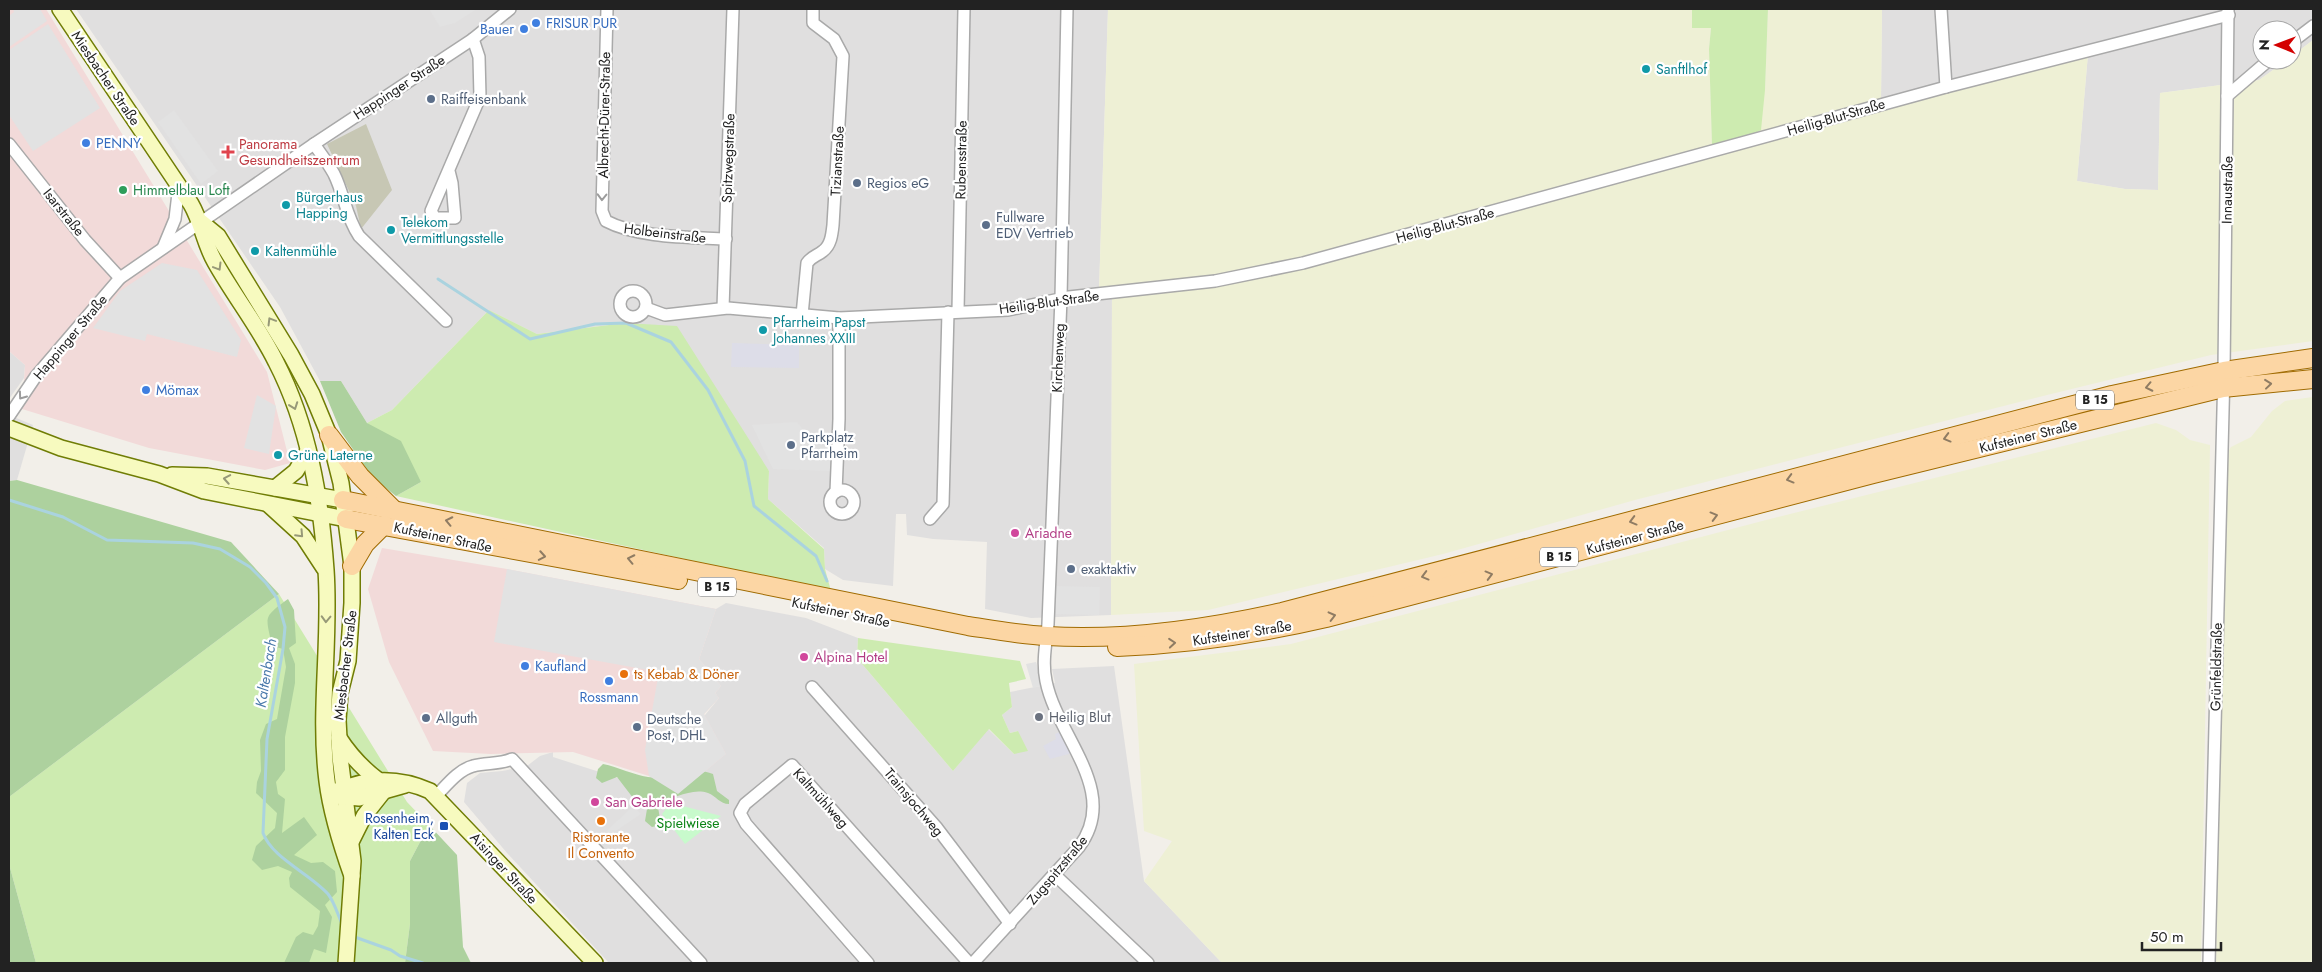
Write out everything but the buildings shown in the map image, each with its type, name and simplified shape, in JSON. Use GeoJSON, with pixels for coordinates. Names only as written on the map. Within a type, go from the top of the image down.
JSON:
{"type":"FeatureCollection","features":[{"type":"Feature","properties":{"kind":"main road","name":"Miesbacher Straße"},"geometry":{"type":"LineString","coordinates":[[60,9],[179,185],[201,222],[218,236],[291,354],[312,394],[329,435],[343,500],[352,566],[351,637],[348,661],[340,693],[338,737],[352,840],[352,898],[347,957]]}},
{"type":"Feature","properties":{"kind":"main road","name":"Miesbacher Straße"},"geometry":{"type":"LineString","coordinates":[[201,222],[205,244],[276,362],[293,402],[308,451],[320,514],[326,570],[323,734],[328,794],[352,876]]}},
{"type":"Feature","properties":{"kind":"main road","name":"Kufsteiner Straße"},"geometry":{"type":"LineString","coordinates":[[159,474],[207,476],[317,495],[1046,641],[1196,628],[1282,612],[2112,395],[2224,370],[2313,358]]}},
{"type":"Feature","properties":{"kind":"main road","name":"Kufsteiner Straße"},"geometry":{"type":"LineString","coordinates":[[9,428],[70,450],[159,474],[204,491],[512,551],[710,585],[980,640],[1149,645],[1225,638],[1268,631],[1336,615],[1873,474],[2223,388],[2313,379]]}},
{"type":"Feature","properties":{"kind":"main road"},"geometry":{"type":"LineString","coordinates":[[329,435],[360,476],[395,510]]}},
{"type":"Feature","properties":{"kind":"main road"},"geometry":{"type":"LineString","coordinates":[[275,488],[296,471],[308,451]]}},
{"type":"Feature","properties":{"kind":"main road"},"geometry":{"type":"LineString","coordinates":[[268,504],[303,536],[326,570]]}},
{"type":"Feature","properties":{"kind":"main road"},"geometry":{"type":"LineString","coordinates":[[352,566],[365,544],[384,525]]}},
{"type":"Feature","properties":{"kind":"main road"},"geometry":{"type":"LineString","coordinates":[[338,737],[348,752],[380,786],[352,840]]}},
{"type":"Feature","properties":{"kind":"main road","name":"Aisinger Straße"},"geometry":{"type":"LineString","coordinates":[[328,794],[345,793],[359,798],[380,786],[407,785],[424,788],[436,796],[595,963]]}},
{"type":"Feature","properties":{"kind":"street","name":"Happinger Straße"},"geometry":{"type":"LineString","coordinates":[[9,416],[36,376],[120,278],[314,144],[473,39],[510,9]]}},
{"type":"Feature","properties":{"kind":"street","name":"Albrecht-Dürer-Straße"},"geometry":{"type":"LineString","coordinates":[[606,221],[602,211],[607,9]]}},
{"type":"Feature","properties":{"kind":"street","name":"Spitzwegstraße"},"geometry":{"type":"LineString","coordinates":[[723,308],[733,9]]}},
{"type":"Feature","properties":{"kind":"street","name":"Tizianstraße"},"geometry":{"type":"LineString","coordinates":[[802,315],[807,263],[811,257],[824,250],[831,240],[843,56],[834,39],[814,23],[813,9]]}},
{"type":"Feature","properties":{"kind":"street","name":"Rubensstraße"},"geometry":{"type":"LineString","coordinates":[[930,519],[943,504],[953,311],[964,9]]}},
{"type":"Feature","properties":{"kind":"street","name":"Kirchenweg"},"geometry":{"type":"LineString","coordinates":[[1046,641],[1061,298],[1067,9]]}},
{"type":"Feature","properties":{"kind":"street"},"geometry":{"type":"LineString","coordinates":[[1941,9],[1946,87]]}},
{"type":"Feature","properties":{"kind":"street","name":"Heilig-Blut-Straße"},"geometry":{"type":"LineString","coordinates":[[646,308],[665,314],[723,308],[839,318],[953,311],[1008,310],[1061,298],[1215,281],[1303,263],[2228,12]]}},
{"type":"Feature","properties":{"kind":"street","name":"Innaustraße"},"geometry":{"type":"LineString","coordinates":[[2224,370],[2228,12]]}},
{"type":"Feature","properties":{"kind":"street"},"geometry":{"type":"LineString","coordinates":[[2302,34],[2313,26]]}},
{"type":"Feature","properties":{"kind":"street"},"geometry":{"type":"LineString","coordinates":[[449,171],[480,97],[479,57],[473,39]]}},
{"type":"Feature","properties":{"kind":"street"},"geometry":{"type":"LineString","coordinates":[[2227,96],[2257,70]]}},
{"type":"Feature","properties":{"kind":"street","name":"Isarstraße"},"geometry":{"type":"LineString","coordinates":[[9,144],[85,240],[120,278]]}},
{"type":"Feature","properties":{"kind":"street"},"geometry":{"type":"LineString","coordinates":[[314,144],[334,173],[351,224],[359,236],[446,321]]}},
{"type":"Feature","properties":{"kind":"street"},"geometry":{"type":"LineString","coordinates":[[163,248],[175,219],[179,185]]}},
{"type":"Feature","properties":{"kind":"street","name":"Holbeinstraße"},"geometry":{"type":"LineString","coordinates":[[606,221],[617,227],[648,233],[726,239]]}},
{"type":"Feature","properties":{"kind":"street"},"geometry":{"type":"LineString","coordinates":[[836,492],[839,419],[839,318]]}},
{"type":"Feature","properties":{"kind":"street","name":"Grünfeldstraße"},"geometry":{"type":"LineString","coordinates":[[2209,963],[2224,370]]}},
{"type":"Feature","properties":{"kind":"street","name":"Zugspitzstraße"},"geometry":{"type":"LineString","coordinates":[[971,963],[1055,875],[1086,837],[1092,821],[1093,799],[1083,764],[1064,730],[1048,689],[1045,670],[1046,641]]}},
{"type":"Feature","properties":{"kind":"street","name":"Trainsjochweg"},"geometry":{"type":"LineString","coordinates":[[812,687],[937,828],[1010,924]]}},
{"type":"Feature","properties":{"kind":"street"},"geometry":{"type":"LineString","coordinates":[[436,796],[461,772],[472,766],[501,764],[512,759],[701,963]]}},
{"type":"Feature","properties":{"kind":"street","name":"Kaltmühlweg"},"geometry":{"type":"LineString","coordinates":[[868,963],[746,824],[740,813],[745,804],[792,766],[971,963]]}},
{"type":"Feature","properties":{"kind":"street"},"geometry":{"type":"LineString","coordinates":[[1055,875],[1148,963]]}},
{"type":"Feature","properties":{"kind":"shaded area"},"geometry":{"type":"Polygon","coordinates":[[[10,9],[46,9],[267,372],[290,463],[265,470],[149,448],[22,409],[25,365],[9,351],[10,9]]]}},
{"type":"Feature","properties":{"kind":"shaded area"},"geometry":{"type":"Polygon","coordinates":[[[13,9],[40,9],[47,21],[9,47],[9,16],[14,12],[13,9]]]}},
{"type":"Feature","properties":{"kind":"shaded area"},"geometry":{"type":"Polygon","coordinates":[[[76,9],[1108,9],[1099,290],[1112,289],[1111,615],[1031,618],[985,609],[987,542],[933,539],[907,535],[906,514],[896,514],[893,586],[843,580],[825,569],[824,548],[768,499],[769,471],[625,323],[537,334],[489,310],[392,410],[367,423],[341,381],[320,381],[280,307],[76,9]]]}},
{"type":"Feature","properties":{"kind":"shaded area"},"geometry":{"type":"Polygon","coordinates":[[[429,9],[477,9],[455,23],[440,27],[429,9]]]}},
{"type":"Feature","properties":{"kind":"shaded area"},"geometry":{"type":"Polygon","coordinates":[[[1108,9],[1692,9],[1692,27],[1711,28],[1709,49],[1712,144],[1765,90],[1768,9],[1882,9],[1881,100],[2088,54],[2077,181],[2125,189],[2158,190],[2160,93],[2259,80],[2273,70],[2302,70],[2302,48],[2313,40],[2313,341],[2211,355],[1635,500],[1443,554],[1208,610],[1111,615],[1112,290],[1099,291],[1108,9]]]}},
{"type":"Feature","properties":{"kind":"shaded area"},"geometry":{"type":"Polygon","coordinates":[[[1882,9],[2313,9],[2313,40],[2302,48],[2302,20],[2252,20],[2252,70],[2273,70],[2259,80],[2160,93],[2158,190],[2125,189],[2077,181],[2088,54],[1881,100],[1882,9]]]}},
{"type":"Feature","properties":{"kind":"shaded area"},"geometry":{"type":"Polygon","coordinates":[[[48,24],[100,108],[33,151],[9,115],[9,50],[48,24]]]}},
{"type":"Feature","properties":{"kind":"shaded area"},"geometry":{"type":"Polygon","coordinates":[[[174,110],[218,171],[201,184],[158,122],[174,110]]]}},
{"type":"Feature","properties":{"kind":"shaded area"},"geometry":{"type":"Polygon","coordinates":[[[366,124],[392,190],[361,229],[356,206],[327,144],[366,124]]]}},
{"type":"Feature","properties":{"kind":"shaded area"},"geometry":{"type":"Polygon","coordinates":[[[162,263],[197,270],[241,340],[237,357],[147,334],[145,341],[93,328],[120,291],[162,263]]]}},
{"type":"Feature","properties":{"kind":"shaded area"},"geometry":{"type":"Polygon","coordinates":[[[732,343],[799,345],[799,368],[731,367],[732,343]]]}},
{"type":"Feature","properties":{"kind":"shaded area"},"geometry":{"type":"Polygon","coordinates":[[[9,351],[25,365],[24,378],[9,399],[9,351]]]}},
{"type":"Feature","properties":{"kind":"shaded area"},"geometry":{"type":"Polygon","coordinates":[[[257,395],[276,406],[269,454],[244,448],[257,395]]]}},
{"type":"Feature","properties":{"kind":"shaded area"},"geometry":{"type":"Polygon","coordinates":[[[2313,397],[2313,963],[2216,963],[2225,456],[2231,447],[2251,437],[2272,411],[2285,401],[2313,397]]]}},
{"type":"Feature","properties":{"kind":"shaded area"},"geometry":{"type":"Polygon","coordinates":[[[9,415],[33,425],[17,480],[9,481],[9,415]]]}},
{"type":"Feature","properties":{"kind":"shaded area","name":"Parkplatz Pfarrheim"},"geometry":{"type":"Polygon","coordinates":[[[797,422],[811,440],[831,450],[830,471],[773,469],[752,425],[797,422]]]}},
{"type":"Feature","properties":{"kind":"shaded area"},"geometry":{"type":"Polygon","coordinates":[[[2156,423],[2176,430],[2190,440],[2210,445],[2201,963],[1222,963],[1144,881],[1172,841],[1144,831],[1134,664],[1291,644],[1770,519],[2156,423]]]}},
{"type":"Feature","properties":{"kind":"shaded area"},"geometry":{"type":"Polygon","coordinates":[[[382,548],[507,569],[716,609],[699,659],[721,686],[715,693],[719,698],[704,714],[726,754],[678,794],[649,776],[573,752],[491,754],[433,751],[389,662],[368,589],[382,548]]]}},
{"type":"Feature","properties":{"kind":"shaded area"},"geometry":{"type":"Polygon","coordinates":[[[507,569],[716,609],[699,659],[721,686],[715,693],[719,698],[704,714],[726,754],[678,794],[649,776],[645,750],[659,672],[494,642],[507,569]]]}},
{"type":"Feature","properties":{"kind":"shaded area"},"geometry":{"type":"Polygon","coordinates":[[[1055,586],[1100,587],[1099,615],[1055,614],[1055,586]]]}},
{"type":"Feature","properties":{"kind":"shaded area"},"geometry":{"type":"Polygon","coordinates":[[[726,603],[806,618],[858,638],[857,658],[953,771],[988,729],[1014,754],[1018,731],[1010,733],[1002,715],[1012,707],[1010,692],[1055,683],[1052,669],[1114,666],[1144,881],[1222,963],[609,963],[507,853],[464,802],[467,783],[480,773],[527,766],[540,756],[553,752],[553,757],[646,787],[719,698],[715,693],[721,686],[699,659],[716,609],[726,603]]]}},
{"type":"Feature","properties":{"kind":"shaded area"},"geometry":{"type":"Polygon","coordinates":[[[1036,662],[1043,685],[1033,688],[1026,664],[1036,662]]]}},
{"type":"Feature","properties":{"kind":"shaded area"},"geometry":{"type":"Polygon","coordinates":[[[1065,730],[1076,752],[1050,759],[1043,746],[1056,739],[1055,734],[1065,730]]]}},
{"type":"Feature","properties":{"kind":"shaded area"},"geometry":{"type":"Polygon","coordinates":[[[633,806],[641,814],[595,845],[587,841],[595,833],[601,836],[633,806]]]}},
{"type":"Feature","properties":{"kind":"green space"},"geometry":{"type":"Polygon","coordinates":[[[1692,9],[1768,9],[1765,90],[1761,130],[1741,140],[1712,145],[1709,49],[1711,28],[1692,28],[1692,9]]]}},
{"type":"Feature","properties":{"kind":"green space"},"geometry":{"type":"Polygon","coordinates":[[[489,310],[537,334],[625,323],[677,326],[769,471],[768,499],[824,549],[825,569],[831,591],[396,496],[421,482],[367,423],[392,410],[489,310]]]}},
{"type":"Feature","properties":{"kind":"green space"},"geometry":{"type":"Polygon","coordinates":[[[320,381],[341,381],[367,423],[401,441],[421,482],[396,496],[373,478],[341,432],[320,381]]]}},
{"type":"Feature","properties":{"kind":"green space"},"geometry":{"type":"Polygon","coordinates":[[[17,480],[231,542],[279,594],[9,797],[9,481],[17,480]]]}},
{"type":"Feature","properties":{"kind":"green space"},"geometry":{"type":"Polygon","coordinates":[[[279,594],[407,802],[429,825],[410,861],[410,924],[405,963],[36,963],[9,864],[9,797],[279,594]]]}},
{"type":"Feature","properties":{"kind":"green space"},"geometry":{"type":"Polygon","coordinates":[[[288,599],[294,610],[296,643],[289,648],[295,664],[295,683],[285,737],[285,770],[276,782],[278,794],[285,799],[282,833],[304,817],[317,835],[294,855],[311,863],[323,862],[335,871],[337,892],[325,905],[332,917],[326,953],[314,949],[309,963],[284,963],[296,937],[303,932],[313,935],[318,926],[320,911],[290,887],[289,878],[292,872],[278,866],[262,870],[252,860],[256,846],[275,828],[277,813],[256,793],[261,771],[260,740],[266,724],[277,719],[286,667],[283,649],[272,646],[268,629],[268,618],[274,610],[288,599]]]}},
{"type":"Feature","properties":{"kind":"green space"},"geometry":{"type":"Polygon","coordinates":[[[858,638],[1020,661],[1026,679],[1009,683],[1012,707],[1002,715],[1010,733],[1018,731],[1028,751],[1014,754],[989,729],[953,771],[857,658],[858,638]]]}},
{"type":"Feature","properties":{"kind":"green space"},"geometry":{"type":"Polygon","coordinates":[[[603,764],[648,777],[698,771],[713,774],[717,791],[729,800],[729,804],[723,803],[708,793],[702,792],[689,793],[657,801],[661,825],[652,827],[645,821],[647,809],[640,807],[617,777],[602,783],[596,778],[598,769],[603,764]]]}},
{"type":"Feature","properties":{"kind":"green space","name":"Spielwiese"},"geometry":{"type":"Polygon","coordinates":[[[671,803],[721,816],[685,844],[662,814],[671,803]]]}},
{"type":"Feature","properties":{"kind":"green space"},"geometry":{"type":"Polygon","coordinates":[[[429,825],[457,855],[463,947],[471,963],[405,963],[410,924],[410,861],[429,825]]]}},
{"type":"Feature","properties":{"kind":"green space"},"geometry":{"type":"Polygon","coordinates":[[[9,864],[36,963],[9,963],[9,864]]]}},
{"type":"Feature","properties":{"kind":"waterway"},"geometry":{"type":"LineString","coordinates":[[438,279],[530,339],[595,324],[626,323],[671,342],[708,390],[745,461],[754,506],[816,556],[827,581]]}},
{"type":"Feature","properties":{"kind":"waterway","name":"Kaltenbach"},"geometry":{"type":"LineString","coordinates":[[9,500],[63,517],[107,540],[193,543],[220,549],[250,567],[266,583],[277,598],[285,627],[283,649],[267,739],[263,833],[274,850],[328,894],[335,905],[343,926]]}},
{"type":"Feature","properties":{"kind":"waterway","name":"Kaltenbach"},"geometry":{"type":"LineString","coordinates":[[352,936],[391,950],[400,956],[423,963]]}},
{"type":"Feature","properties":{"kind":"place","name":"FRISUR PUR"},"geometry":{"type":"Point","coordinates":[536,23]}},
{"type":"Feature","properties":{"kind":"place","name":"Bauer"},"geometry":{"type":"Point","coordinates":[524,29]}},
{"type":"Feature","properties":{"kind":"place","name":"Sanftlhof"},"geometry":{"type":"Point","coordinates":[1646,69]}},
{"type":"Feature","properties":{"kind":"place","name":"Raiffeisenbank"},"geometry":{"type":"Point","coordinates":[431,99]}},
{"type":"Feature","properties":{"kind":"place","name":"PENNY"},"geometry":{"type":"Point","coordinates":[86,143]}},
{"type":"Feature","properties":{"kind":"place","name":"Panorama Gesundheitszentrum"},"geometry":{"type":"Point","coordinates":[228,152]}},
{"type":"Feature","properties":{"kind":"place","name":"Regios eG"},"geometry":{"type":"Point","coordinates":[857,183]}},
{"type":"Feature","properties":{"kind":"place","name":"Himmelblau Loft"},"geometry":{"type":"Point","coordinates":[123,190]}},
{"type":"Feature","properties":{"kind":"place","name":"Bürgerhaus Happing"},"geometry":{"type":"Point","coordinates":[286,205]}},
{"type":"Feature","properties":{"kind":"place","name":"Fullware EDV Vertrieb"},"geometry":{"type":"Point","coordinates":[986,225]}},
{"type":"Feature","properties":{"kind":"place","name":"Telekom Vermittlungsstelle"},"geometry":{"type":"Point","coordinates":[391,230]}},
{"type":"Feature","properties":{"kind":"place","name":"Kaltenmühle"},"geometry":{"type":"Point","coordinates":[255,251]}},
{"type":"Feature","properties":{"kind":"place","name":"Pfarrheim Papst Johannes XXIII"},"geometry":{"type":"Point","coordinates":[763,330]}},
{"type":"Feature","properties":{"kind":"place","name":"Mömax"},"geometry":{"type":"Point","coordinates":[146,390]}},
{"type":"Feature","properties":{"kind":"place","name":"Parkplatz Pfarrheim"},"geometry":{"type":"Point","coordinates":[791,445]}},
{"type":"Feature","properties":{"kind":"place","name":"Grüne Laterne"},"geometry":{"type":"Point","coordinates":[278,455]}},
{"type":"Feature","properties":{"kind":"place","name":"Ariadne"},"geometry":{"type":"Point","coordinates":[1015,533]}},
{"type":"Feature","properties":{"kind":"place","name":"exaktaktiv"},"geometry":{"type":"Point","coordinates":[1071,569]}},
{"type":"Feature","properties":{"kind":"place","name":"Alpina Hotel"},"geometry":{"type":"Point","coordinates":[804,657]}},
{"type":"Feature","properties":{"kind":"place","name":"Kaufland"},"geometry":{"type":"Point","coordinates":[525,666]}},
{"type":"Feature","properties":{"kind":"place","name":"ts Kebab & Döner"},"geometry":{"type":"Point","coordinates":[624,674]}},
{"type":"Feature","properties":{"kind":"place","name":"Rossmann"},"geometry":{"type":"Point","coordinates":[609,681]}},
{"type":"Feature","properties":{"kind":"place","name":"Heilig Blut"},"geometry":{"type":"Point","coordinates":[1039,717]}},
{"type":"Feature","properties":{"kind":"place","name":"Allguth"},"geometry":{"type":"Point","coordinates":[426,718]}},
{"type":"Feature","properties":{"kind":"place","name":"Deutsche Post, DHL"},"geometry":{"type":"Point","coordinates":[637,727]}},
{"type":"Feature","properties":{"kind":"place","name":"San Gabriele"},"geometry":{"type":"Point","coordinates":[595,802]}},
{"type":"Feature","properties":{"kind":"place","name":"Ristorante Il Convento"},"geometry":{"type":"Point","coordinates":[601,821]}},
{"type":"Feature","properties":{"kind":"place","name":"Rosenheim, Kalten Eck"},"geometry":{"type":"Point","coordinates":[444,826]}}]}
